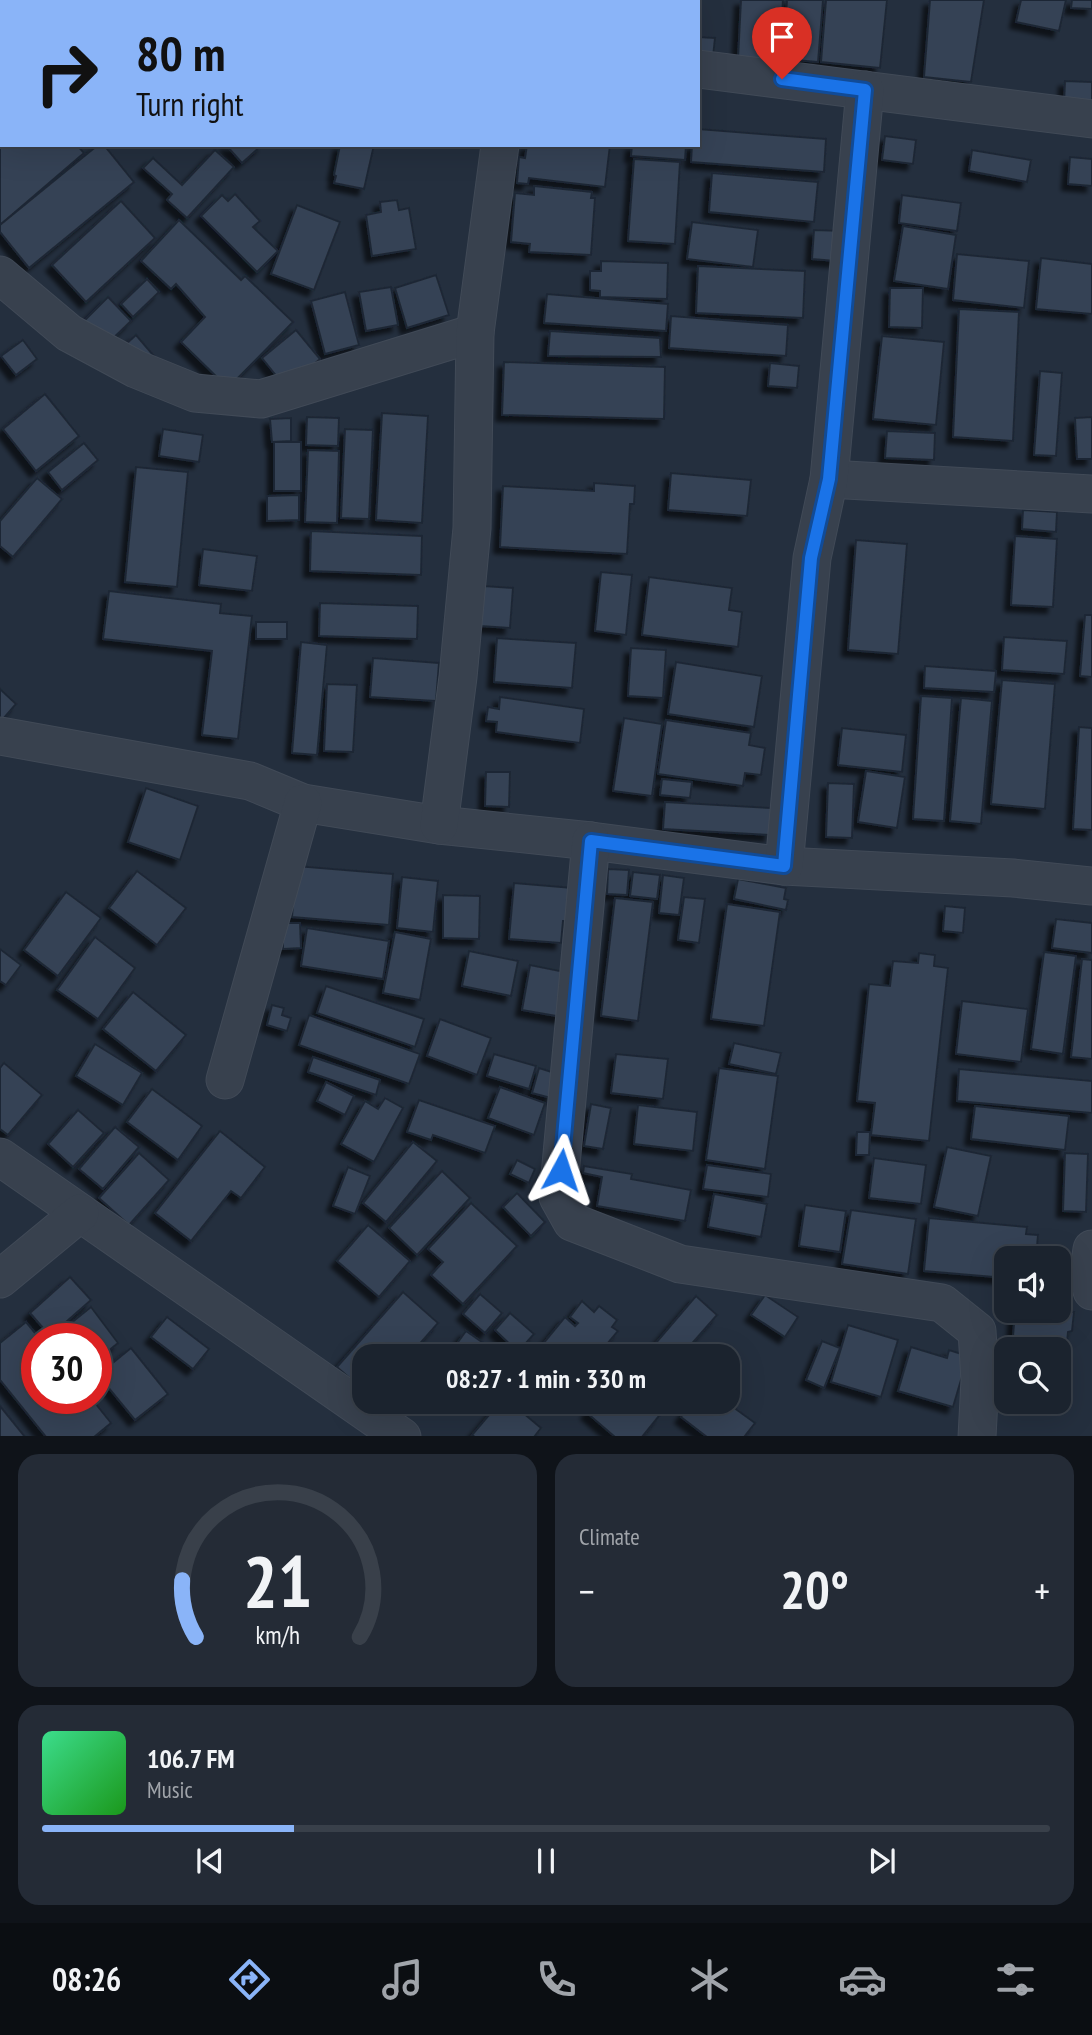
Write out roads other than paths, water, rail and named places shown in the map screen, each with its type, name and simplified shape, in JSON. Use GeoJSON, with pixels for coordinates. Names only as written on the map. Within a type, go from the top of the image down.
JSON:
{"type":"FeatureCollection","features":[{"type":"Feature","properties":{"kind":"street"},"geometry":{"type":"LineString","coordinates":[[700,69],[1092,119]]}},
{"type":"Feature","properties":{"kind":"street"},"geometry":{"type":"LineString","coordinates":[[784,866],[811,558],[829,479],[865,90]]}},
{"type":"Feature","properties":{"kind":"street"},"geometry":{"type":"LineString","coordinates":[[439,825],[458,677],[472,528],[475,332],[500,147]]}},
{"type":"Feature","properties":{"kind":"street"},"geometry":{"type":"LineString","coordinates":[[0,275],[69,333],[136,369],[195,393],[261,399],[475,332]]}},
{"type":"Feature","properties":{"kind":"street"},"geometry":{"type":"LineString","coordinates":[[829,479],[1092,494]]}},
{"type":"Feature","properties":{"kind":"street"},"geometry":{"type":"LineString","coordinates":[[0,736],[250,781],[303,803],[439,825],[784,866],[1013,878],[1092,886]]}},
{"type":"Feature","properties":{"kind":"street"},"geometry":{"type":"LineString","coordinates":[[225,1080],[303,803]]}},
{"type":"Feature","properties":{"kind":"street"},"geometry":{"type":"LineString","coordinates":[[591,841],[558,1197],[572,1222],[680,1264],[943,1303],[977,1331],[980,1380],[977,1436]]}},
{"type":"Feature","properties":{"kind":"street"},"geometry":{"type":"LineString","coordinates":[[0,1157],[401,1436]]}},
{"type":"Feature","properties":{"kind":"street"},"geometry":{"type":"LineString","coordinates":[[0,1279],[80,1213]]}},
{"type":"Feature","properties":{"kind":"street"},"geometry":{"type":"LineString","coordinates":[[1092,1249],[1088,1276],[1092,1292]]}}]}
